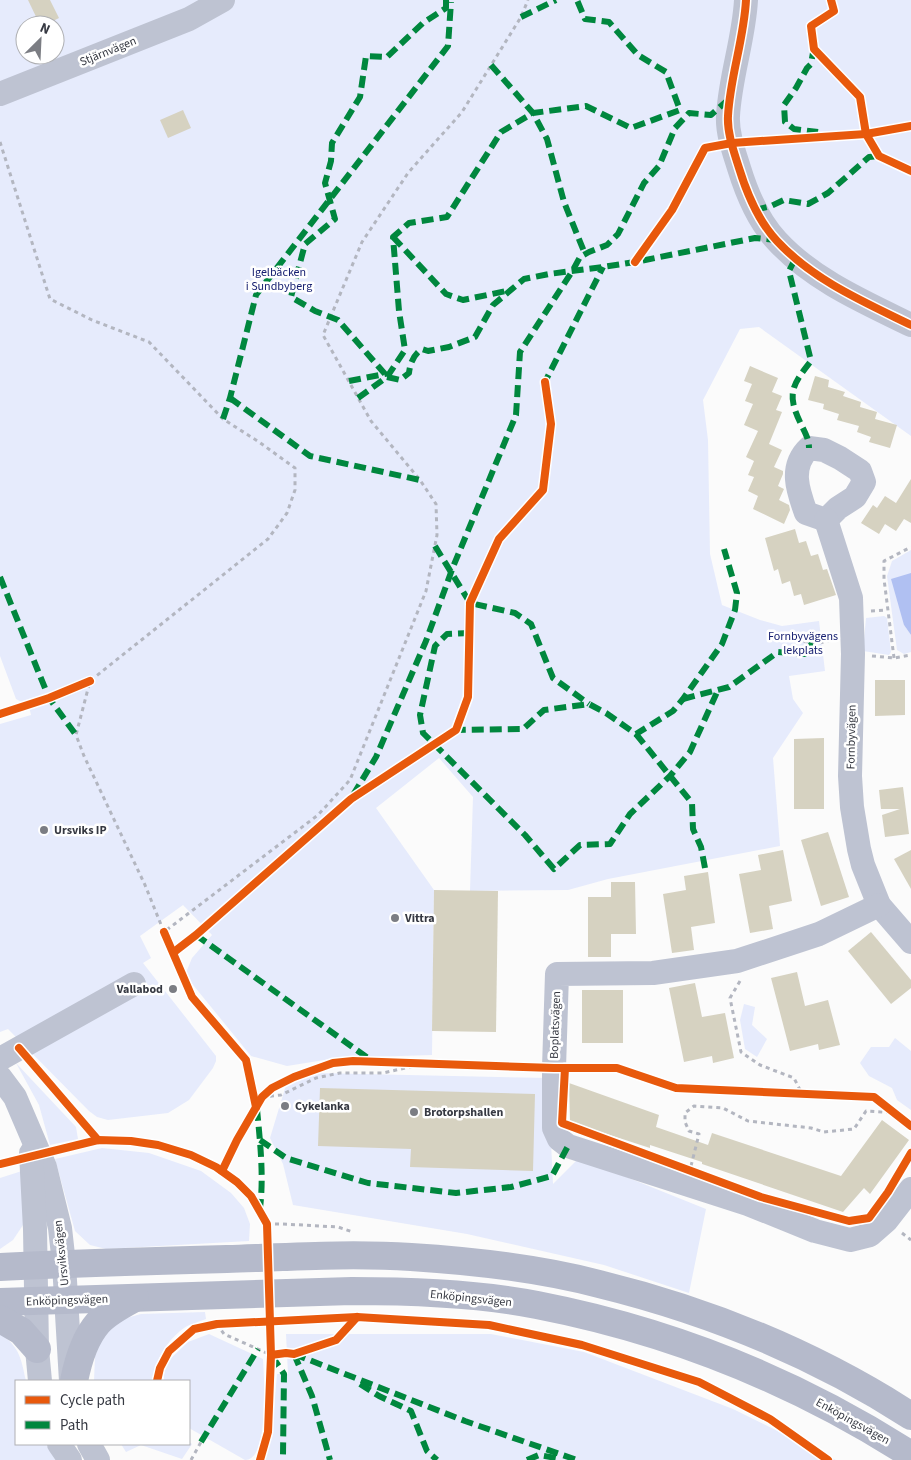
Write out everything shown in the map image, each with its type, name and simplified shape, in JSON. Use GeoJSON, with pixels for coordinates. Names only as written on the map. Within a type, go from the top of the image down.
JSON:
{"type":"FeatureCollection","features":[{"type":"Feature","properties":{"kind":"main road"},"geometry":{"type":"LineString","coordinates":[[0,1267],[330,1255],[410,1257],[530,1270],[614,1288],[732,1326],[782,1346],[845,1376],[911,1416]]}},
{"type":"Feature","properties":{"kind":"main road","name":"Enköpingsvägen"},"geometry":{"type":"LineString","coordinates":[[0,1302],[280,1292],[406,1292],[535,1304],[649,1332],[738,1364],[787,1385],[836,1410],[911,1455]]}},
{"type":"Feature","properties":{"kind":"main road"},"geometry":{"type":"LineString","coordinates":[[72,1380],[84,1346],[98,1322],[114,1309],[136,1298]]}},
{"type":"Feature","properties":{"kind":"main road"},"geometry":{"type":"LineString","coordinates":[[0,1319],[21,1331],[37,1349]]}},
{"type":"Feature","properties":{"kind":"street","name":"Stjärnvägen"},"geometry":{"type":"LineString","coordinates":[[0,94],[189,19],[223,0]]}},
{"type":"Feature","properties":{"kind":"street"},"geometry":{"type":"LineString","coordinates":[[746,0],[728,119],[737,164],[744,185],[756,210],[776,240],[814,273],[911,325]]}},
{"type":"Feature","properties":{"kind":"street","name":"Fornbyvägen"},"geometry":{"type":"LineString","coordinates":[[826,520],[851,598],[853,654],[850,776],[852,807],[863,865],[880,905],[911,942]]}},
{"type":"Feature","properties":{"kind":"street","name":"Boplatsvägen"},"geometry":{"type":"LineString","coordinates":[[880,905],[819,934],[738,960],[653,974],[557,974],[554,1128],[559,1139],[568,1146],[748,1204],[815,1231],[850,1240],[870,1235],[886,1220],[911,1189]]}},
{"type":"Feature","properties":{"kind":"street"},"geometry":{"type":"LineString","coordinates":[[0,1059],[134,984]]}},
{"type":"Feature","properties":{"kind":"street","name":"Ursviksvägen"},"geometry":{"type":"LineString","coordinates":[[0,1077],[15,1097],[45,1167],[60,1228],[72,1380]]}},
{"type":"Feature","properties":{"kind":"street","name":"Ursviksvägen"},"geometry":{"type":"LineString","coordinates":[[29,1129],[36,1265],[37,1349],[40,1380]]}},
{"type":"Feature","properties":{"kind":"street"},"geometry":{"type":"LineString","coordinates":[[60,1445],[70,1460]]}},
{"type":"Feature","properties":{"kind":"street"},"geometry":{"type":"LineString","coordinates":[[90,1445],[98,1460]]}},
{"type":"Feature","properties":{"kind":"path"},"geometry":{"type":"LineString","coordinates":[[90,681],[76,735],[84,756],[146,885],[166,935],[318,814],[350,780],[426,590],[437,535],[436,504],[420,480],[371,421],[323,335],[362,242],[408,173],[462,112],[521,17],[528,0]]}},
{"type":"Feature","properties":{"kind":"path"},"geometry":{"type":"LineString","coordinates":[[0,142],[50,299],[92,320],[149,342],[222,419],[259,442],[295,468],[295,490],[286,513],[268,539],[90,681],[82,684]]}},
{"type":"Feature","properties":{"kind":"path"},"geometry":{"type":"LineString","coordinates":[[894,658],[884,579],[884,561],[911,547]]}},
{"type":"Feature","properties":{"kind":"path"},"geometry":{"type":"LineString","coordinates":[[796,639],[821,643],[834,638]]}},
{"type":"Feature","properties":{"kind":"path"},"geometry":{"type":"LineString","coordinates":[[853,654],[894,658],[911,655]]}},
{"type":"Feature","properties":{"kind":"path"},"geometry":{"type":"LineString","coordinates":[[756,955],[730,998],[741,1052],[760,1065],[794,1078],[802,1094]]}},
{"type":"Feature","properties":{"kind":"path"},"geometry":{"type":"LineString","coordinates":[[394,1063],[433,1064]]}},
{"type":"Feature","properties":{"kind":"path"},"geometry":{"type":"LineString","coordinates":[[261,1099],[281,1095],[316,1078],[340,1073],[383,1074],[423,1064]]}},
{"type":"Feature","properties":{"kind":"path"},"geometry":{"type":"LineString","coordinates":[[261,1099],[272,1088]]}},
{"type":"Feature","properties":{"kind":"path"},"geometry":{"type":"LineString","coordinates":[[792,1093],[811,1094]]}},
{"type":"Feature","properties":{"kind":"path"},"geometry":{"type":"LineString","coordinates":[[881,1102],[897,1115]]}},
{"type":"Feature","properties":{"kind":"path"},"geometry":{"type":"LineString","coordinates":[[698,1175],[687,1171],[699,1134],[690,1131],[685,1122],[685,1113],[694,1106],[723,1108],[748,1121],[811,1128],[824,1132],[854,1129],[866,1111],[897,1115]]}},
{"type":"Feature","properties":{"kind":"path"},"geometry":{"type":"LineString","coordinates":[[267,1233],[265,1221],[338,1228],[360,1234]]}},
{"type":"Feature","properties":{"kind":"path"},"geometry":{"type":"LineString","coordinates":[[213,1325],[227,1324]]}},
{"type":"Feature","properties":{"kind":"path"},"geometry":{"type":"LineString","coordinates":[[213,1325],[224,1334],[271,1354]]}},
{"type":"Feature","properties":{"kind":"path"},"geometry":{"type":"LineString","coordinates":[[191,1460],[198,1440],[209,1447]]}},
{"type":"Feature","properties":{"kind":"green space"},"geometry":{"type":"Polygon","coordinates":[[[0,0],[911,0],[911,436],[759,327],[740,329],[703,400],[708,440],[710,554],[722,605],[760,620],[782,626],[819,621],[825,671],[789,676],[793,699],[803,713],[773,758],[780,846],[608,879],[568,890],[470,891],[473,797],[439,758],[376,808],[434,890],[432,1055],[337,1058],[287,1066],[251,1056],[185,975],[192,958],[212,935],[183,905],[140,936],[151,958],[143,963],[216,1056],[216,1061],[213,1068],[189,1100],[168,1113],[108,1120],[97,1117],[89,1111],[8,1029],[0,1032],[0,724],[31,715],[29,706],[16,699],[0,656],[0,0]]]}},
{"type":"Feature","properties":{"kind":"green space"},"geometry":{"type":"Polygon","coordinates":[[[911,550],[911,574],[904,625],[911,635],[911,652],[904,654],[897,650],[887,576],[892,561],[911,550]]]}},
{"type":"Feature","properties":{"kind":"green space"},"geometry":{"type":"Polygon","coordinates":[[[884,616],[887,618],[891,652],[889,655],[863,651],[866,618],[884,616]]]}},
{"type":"Feature","properties":{"kind":"green space"},"geometry":{"type":"Polygon","coordinates":[[[744,1004],[755,1007],[752,1025],[767,1039],[757,1057],[745,1049],[740,1020],[744,1004]]]}},
{"type":"Feature","properties":{"kind":"green space"},"geometry":{"type":"Polygon","coordinates":[[[895,1038],[911,1051],[911,1110],[897,1100],[892,1088],[869,1076],[860,1063],[871,1047],[889,1047],[895,1038]]]}},
{"type":"Feature","properties":{"kind":"green space"},"geometry":{"type":"Polygon","coordinates":[[[16,1063],[76,1127],[78,1139],[50,1145],[39,1105],[16,1063]]]}},
{"type":"Feature","properties":{"kind":"green space"},"geometry":{"type":"Polygon","coordinates":[[[317,1073],[548,1078],[553,1184],[579,1158],[706,1209],[689,1293],[604,1265],[467,1234],[293,1205],[283,1164],[270,1138],[286,1085],[317,1073]]]}},
{"type":"Feature","properties":{"kind":"green space"},"geometry":{"type":"Polygon","coordinates":[[[102,1148],[149,1153],[201,1171],[231,1193],[244,1208],[250,1224],[249,1241],[106,1249],[90,1245],[75,1231],[55,1159],[102,1148]]]}},
{"type":"Feature","properties":{"kind":"green space"},"geometry":{"type":"Polygon","coordinates":[[[25,1170],[23,1225],[13,1240],[0,1249],[0,1178],[25,1170]]]}},
{"type":"Feature","properties":{"kind":"green space"},"geometry":{"type":"Polygon","coordinates":[[[205,1312],[206,1319],[184,1328],[172,1339],[159,1359],[152,1380],[94,1380],[95,1356],[102,1339],[119,1320],[141,1314],[205,1312]]]}},
{"type":"Feature","properties":{"kind":"green space"},"geometry":{"type":"Polygon","coordinates":[[[0,1333],[7,1338],[19,1354],[26,1380],[15,1380],[15,1445],[47,1445],[56,1460],[0,1460],[0,1333]]]}},
{"type":"Feature","properties":{"kind":"green space"},"geometry":{"type":"Polygon","coordinates":[[[209,1334],[263,1359],[264,1416],[262,1433],[253,1456],[245,1460],[190,1429],[190,1380],[164,1380],[167,1362],[188,1342],[209,1334]]]}},
{"type":"Feature","properties":{"kind":"green space"},"geometry":{"type":"Polygon","coordinates":[[[286,1334],[491,1334],[584,1352],[733,1409],[836,1460],[265,1460],[272,1434],[277,1374],[288,1374],[286,1334]]]}},
{"type":"Feature","properties":{"kind":"green space"},"geometry":{"type":"Polygon","coordinates":[[[190,1443],[192,1444],[182,1459],[141,1445],[190,1445],[190,1443]]]}},
{"type":"Feature","properties":{"kind":"green space"},"geometry":{"type":"Polygon","coordinates":[[[122,1445],[141,1445],[126,1452],[122,1445]]]}},
{"type":"Feature","properties":{"kind":"water"},"geometry":{"type":"Polygon","coordinates":[[[911,573],[911,635],[904,625],[891,579],[911,573]]]}},
{"type":"Feature","properties":{"kind":"building"},"geometry":{"type":"Polygon","coordinates":[[[28,0],[50,0],[58,15],[35,15],[28,0]]]}},
{"type":"Feature","properties":{"kind":"building"},"geometry":{"type":"Polygon","coordinates":[[[183,110],[191,128],[168,138],[160,120],[183,110]]]}},
{"type":"Feature","properties":{"kind":"building"},"geometry":{"type":"Polygon","coordinates":[[[750,366],[778,378],[772,392],[782,396],[776,410],[782,412],[769,444],[782,450],[774,467],[783,471],[778,486],[784,489],[779,500],[789,505],[790,510],[784,524],[753,509],[758,496],[748,491],[754,477],[748,475],[754,461],[746,457],[758,431],[744,425],[753,404],[745,401],[752,384],[744,381],[750,366]]]}},
{"type":"Feature","properties":{"kind":"building"},"geometry":{"type":"Polygon","coordinates":[[[815,376],[829,380],[828,387],[845,392],[843,396],[861,402],[860,407],[877,412],[875,419],[897,425],[890,448],[869,442],[871,437],[857,432],[859,426],[837,420],[839,414],[823,409],[824,404],[808,400],[815,376]]]}},
{"type":"Feature","properties":{"kind":"building"},"geometry":{"type":"Polygon","coordinates":[[[911,479],[911,523],[904,519],[896,531],[885,524],[879,534],[861,523],[873,505],[877,508],[885,496],[896,503],[911,479]]]}},
{"type":"Feature","properties":{"kind":"building"},"geometry":{"type":"Polygon","coordinates":[[[795,529],[799,543],[806,541],[811,556],[818,554],[823,570],[827,569],[836,595],[804,605],[801,594],[794,596],[790,581],[782,584],[778,569],[774,571],[765,538],[795,529]]]}},
{"type":"Feature","properties":{"kind":"building"},"geometry":{"type":"Polygon","coordinates":[[[875,680],[905,680],[905,715],[875,716],[875,680]]]}},
{"type":"Feature","properties":{"kind":"building"},"geometry":{"type":"Polygon","coordinates":[[[824,738],[824,809],[794,809],[794,739],[824,738]]]}},
{"type":"Feature","properties":{"kind":"building"},"geometry":{"type":"Polygon","coordinates":[[[903,787],[909,834],[885,837],[882,815],[900,809],[881,809],[879,790],[903,787]]]}},
{"type":"Feature","properties":{"kind":"building"},"geometry":{"type":"Polygon","coordinates":[[[828,832],[849,897],[821,906],[801,840],[828,832]]]}},
{"type":"Feature","properties":{"kind":"building"},"geometry":{"type":"Polygon","coordinates":[[[783,850],[792,901],[769,906],[773,929],[750,933],[739,874],[761,870],[758,855],[783,850]]]}},
{"type":"Feature","properties":{"kind":"building"},"geometry":{"type":"Polygon","coordinates":[[[911,850],[911,889],[894,859],[911,850]]]}},
{"type":"Feature","properties":{"kind":"building"},"geometry":{"type":"Polygon","coordinates":[[[708,872],[715,923],[691,927],[694,950],[672,953],[663,894],[686,890],[684,876],[708,872]]]}},
{"type":"Feature","properties":{"kind":"building"},"geometry":{"type":"Polygon","coordinates":[[[611,882],[635,882],[636,934],[611,934],[611,957],[588,957],[588,897],[611,897],[611,882]]]}},
{"type":"Feature","properties":{"kind":"building"},"geometry":{"type":"Polygon","coordinates":[[[434,890],[498,891],[496,1032],[432,1031],[434,890]]]}},
{"type":"Feature","properties":{"kind":"building"},"geometry":{"type":"Polygon","coordinates":[[[871,932],[911,980],[911,988],[891,1004],[848,951],[871,932]]]}},
{"type":"Feature","properties":{"kind":"building"},"geometry":{"type":"Polygon","coordinates":[[[797,972],[805,1006],[828,1000],[840,1045],[819,1050],[818,1044],[790,1051],[771,978],[797,972]]]}},
{"type":"Feature","properties":{"kind":"building"},"geometry":{"type":"Polygon","coordinates":[[[695,983],[702,1017],[725,1013],[734,1058],[713,1063],[712,1056],[684,1062],[669,988],[695,983]]]}},
{"type":"Feature","properties":{"kind":"building"},"geometry":{"type":"Polygon","coordinates":[[[582,990],[623,990],[623,1043],[582,1043],[582,990]]]}},
{"type":"Feature","properties":{"kind":"building"},"geometry":{"type":"Polygon","coordinates":[[[569,1083],[659,1115],[656,1127],[708,1145],[712,1133],[841,1176],[882,1120],[909,1140],[870,1194],[864,1188],[843,1212],[702,1164],[702,1162],[650,1145],[650,1148],[570,1122],[569,1083]]]}},
{"type":"Feature","properties":{"kind":"building"},"geometry":{"type":"Polygon","coordinates":[[[320,1088],[535,1094],[533,1171],[410,1167],[411,1149],[318,1146],[320,1088]]]}},
{"type":"Feature","properties":{"kind":"marked path"},"geometry":{"type":"LineString","coordinates":[[349,381],[385,374],[338,320],[315,311],[291,297],[305,244],[335,219],[325,183],[331,161],[332,143],[360,97],[366,56],[387,57],[423,23],[446,8],[446,0]]}},
{"type":"Feature","properties":{"kind":"marked path"},"geometry":{"type":"LineString","coordinates":[[521,17],[556,0]]}},
{"type":"Feature","properties":{"kind":"marked path"},"geometry":{"type":"LineString","coordinates":[[358,398],[387,377],[405,350],[399,311],[393,237],[409,223],[447,217],[501,132],[533,113],[586,106],[631,128],[680,110],[666,72],[638,55],[609,22],[585,19],[577,0]]}},
{"type":"Feature","properties":{"kind":"marked path"},"geometry":{"type":"LineString","coordinates":[[223,419],[256,295],[448,46],[451,2]]}},
{"type":"Feature","properties":{"kind":"marked path"},"geometry":{"type":"LineString","coordinates":[[814,47],[811,64],[784,105],[785,122],[794,129],[818,132]]}},
{"type":"Feature","properties":{"kind":"marked path"},"geometry":{"type":"LineString","coordinates":[[491,65],[533,113],[547,139],[564,202],[585,254]]}},
{"type":"Feature","properties":{"kind":"marked path"},"geometry":{"type":"LineString","coordinates":[[353,795],[376,757],[426,641],[453,567],[516,415],[520,352],[580,257],[607,245],[618,234],[644,183],[659,166],[675,128],[689,113],[711,115],[729,99]]}},
{"type":"Feature","properties":{"kind":"marked path"},"geometry":{"type":"LineString","coordinates":[[755,210],[784,200],[808,204],[828,193],[869,157],[879,156]]}},
{"type":"Feature","properties":{"kind":"marked path"},"geometry":{"type":"LineString","coordinates":[[393,237],[446,294],[463,300],[511,290]]}},
{"type":"Feature","properties":{"kind":"marked path"},"geometry":{"type":"LineString","coordinates":[[387,377],[400,380],[409,373],[413,359],[422,349],[428,351],[449,347],[475,337],[493,305],[524,279],[635,262],[755,238],[776,240]]}},
{"type":"Feature","properties":{"kind":"marked path"},"geometry":{"type":"LineString","coordinates":[[795,259],[789,271],[811,361],[796,383],[793,403],[809,448]]}},
{"type":"Feature","properties":{"kind":"marked path"},"geometry":{"type":"LineString","coordinates":[[546,386],[545,382],[603,267]]}},
{"type":"Feature","properties":{"kind":"marked path"},"geometry":{"type":"LineString","coordinates":[[230,398],[310,456],[420,480]]}},
{"type":"Feature","properties":{"kind":"marked path"},"geometry":{"type":"LineString","coordinates":[[435,546],[470,603],[515,613],[531,624],[553,678],[589,704]]}},
{"type":"Feature","properties":{"kind":"marked path"},"geometry":{"type":"LineString","coordinates":[[454,731],[523,729],[544,710],[589,704],[606,713],[636,734],[673,711],[722,644],[735,610],[737,593],[724,549]]}},
{"type":"Feature","properties":{"kind":"marked path"},"geometry":{"type":"LineString","coordinates":[[0,577],[49,698],[76,735]]}},
{"type":"Feature","properties":{"kind":"marked path"},"geometry":{"type":"LineString","coordinates":[[470,633],[447,634],[435,646],[420,715],[423,733],[525,835],[554,869],[580,845],[610,844],[630,814],[670,776],[690,752],[718,690]]}},
{"type":"Feature","properties":{"kind":"marked path"},"geometry":{"type":"LineString","coordinates":[[683,699],[729,687],[778,652],[805,654],[812,643]]}},
{"type":"Feature","properties":{"kind":"marked path"},"geometry":{"type":"LineString","coordinates":[[636,734],[692,803],[693,829],[701,847],[705,868]]}},
{"type":"Feature","properties":{"kind":"marked path"},"geometry":{"type":"LineString","coordinates":[[196,935],[372,1061]]}},
{"type":"Feature","properties":{"kind":"marked path"},"geometry":{"type":"LineString","coordinates":[[257,1109],[262,1171],[260,1208]]}},
{"type":"Feature","properties":{"kind":"marked path"},"geometry":{"type":"LineString","coordinates":[[260,1140],[286,1158],[368,1183],[456,1193],[511,1187],[552,1176],[568,1146]]}},
{"type":"Feature","properties":{"kind":"marked path"},"geometry":{"type":"LineString","coordinates":[[201,1442],[258,1349]]}},
{"type":"Feature","properties":{"kind":"marked path"},"geometry":{"type":"LineString","coordinates":[[294,1354],[465,1421],[577,1460]]}},
{"type":"Feature","properties":{"kind":"marked path"},"geometry":{"type":"LineString","coordinates":[[294,1354],[312,1396],[330,1460]]}},
{"type":"Feature","properties":{"kind":"marked path"},"geometry":{"type":"LineString","coordinates":[[272,1356],[284,1374],[284,1460]]}},
{"type":"Feature","properties":{"kind":"marked path"},"geometry":{"type":"LineString","coordinates":[[360,1384],[379,1396],[411,1411],[427,1451],[437,1460]]}},
{"type":"Feature","properties":{"kind":"marked path"},"geometry":{"type":"LineString","coordinates":[[527,1460],[539,1455],[556,1458]]}},
{"type":"Feature","properties":{"kind":"cycle path"},"geometry":{"type":"LineString","coordinates":[[746,0],[743,29],[731,87],[728,122],[735,156],[754,207],[770,233],[791,255],[840,289],[911,325]]}},
{"type":"Feature","properties":{"kind":"cycle path"},"geometry":{"type":"LineString","coordinates":[[831,0],[834,11],[811,26],[814,49],[860,97],[866,134],[879,156],[911,171]]}},
{"type":"Feature","properties":{"kind":"cycle path"},"geometry":{"type":"LineString","coordinates":[[635,262],[672,210],[705,148],[732,143],[866,134],[911,126]]}},
{"type":"Feature","properties":{"kind":"cycle path"},"geometry":{"type":"LineString","coordinates":[[174,952],[196,935],[351,799],[456,730],[468,697],[470,603],[499,539],[543,490],[551,424],[545,382]]}},
{"type":"Feature","properties":{"kind":"cycle path"},"geometry":{"type":"LineString","coordinates":[[0,714],[49,698],[90,681]]}},
{"type":"Feature","properties":{"kind":"cycle path"},"geometry":{"type":"LineString","coordinates":[[164,932],[192,997],[246,1060],[256,1107]]}},
{"type":"Feature","properties":{"kind":"cycle path"},"geometry":{"type":"LineString","coordinates":[[19,1048],[98,1140]]}},
{"type":"Feature","properties":{"kind":"cycle path"},"geometry":{"type":"LineString","coordinates":[[222,1171],[237,1140],[262,1097],[272,1088],[294,1077],[333,1063],[353,1061],[554,1068],[617,1068],[676,1088],[874,1097],[911,1126]]}},
{"type":"Feature","properties":{"kind":"cycle path"},"geometry":{"type":"LineString","coordinates":[[565,1068],[562,1123],[761,1197],[849,1221],[869,1218],[888,1192],[911,1153]]}},
{"type":"Feature","properties":{"kind":"cycle path"},"geometry":{"type":"LineString","coordinates":[[0,1164],[98,1140],[131,1141],[158,1145],[191,1155],[216,1167],[237,1182],[251,1196],[267,1224],[271,1355],[268,1432],[260,1460]]}},
{"type":"Feature","properties":{"kind":"cycle path"},"geometry":{"type":"LineString","coordinates":[[271,1355],[294,1354],[336,1340],[357,1317]]}},
{"type":"Feature","properties":{"kind":"cycle path"},"geometry":{"type":"LineString","coordinates":[[157,1380],[160,1368],[169,1351],[194,1329],[217,1324],[357,1317],[489,1325],[582,1345],[699,1382],[770,1419],[828,1460]]}},
{"type":"Feature","properties":{"kind":"place","name":"Ursviks IP"},"geometry":{"type":"Point","coordinates":[44,830]}},
{"type":"Feature","properties":{"kind":"place","name":"Vittra"},"geometry":{"type":"Point","coordinates":[395,918]}},
{"type":"Feature","properties":{"kind":"place","name":"Vallabod"},"geometry":{"type":"Point","coordinates":[173,989]}},
{"type":"Feature","properties":{"kind":"place","name":"Cykelanka"},"geometry":{"type":"Point","coordinates":[285,1106]}},
{"type":"Feature","properties":{"kind":"place","name":"Brotorpshallen"},"geometry":{"type":"Point","coordinates":[414,1112]}},
{"type":"Feature","properties":{"kind":"park label","name":"Igelbäcken i Sundbyberg"},"geometry":{"type":"Point","coordinates":[279,279]}},
{"type":"Feature","properties":{"kind":"park label","name":"Fornbyvägens lekplats"},"geometry":{"type":"Point","coordinates":[803,643]}}]}
